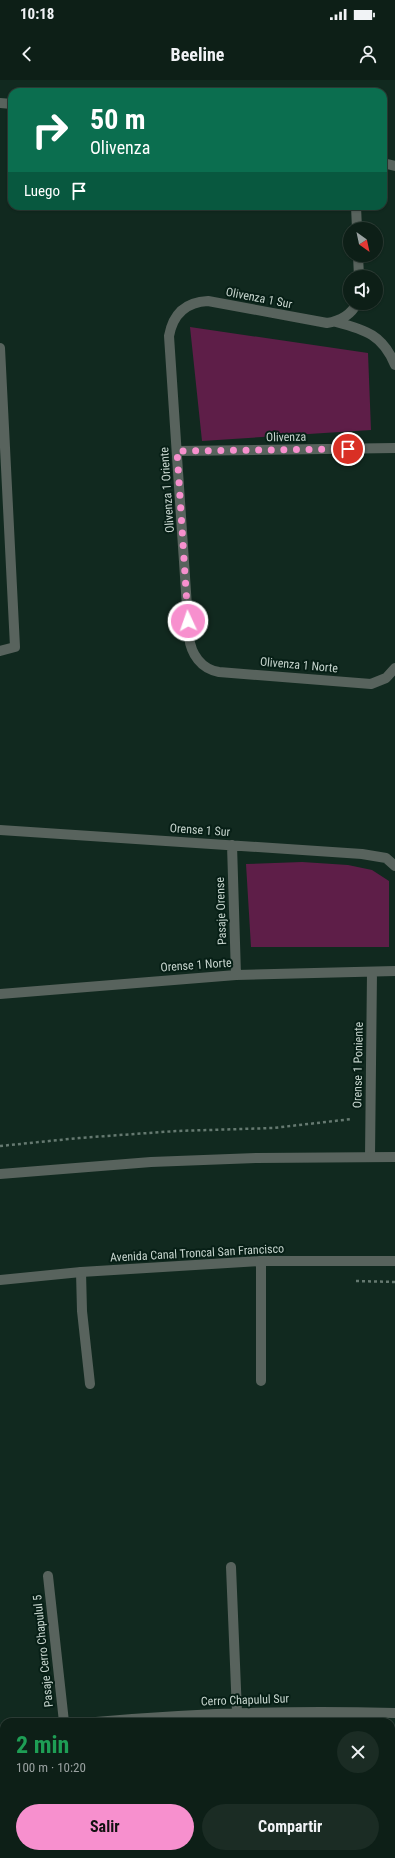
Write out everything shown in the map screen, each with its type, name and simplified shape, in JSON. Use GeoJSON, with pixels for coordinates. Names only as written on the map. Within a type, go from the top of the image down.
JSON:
{"type":"FeatureCollection","features":[{"type":"Feature","properties":{"kind":"street"},"geometry":{"type":"LineString","coordinates":[[356,210],[357,222]]}},
{"type":"Feature","properties":{"kind":"street","name":"Olivenza 1 Sur"},"geometry":{"type":"LineString","coordinates":[[180,312],[193,304],[208,302],[316,322],[336,322],[356,327],[378,339],[385,345],[395,365]]}},
{"type":"Feature","properties":{"kind":"street"},"geometry":{"type":"LineString","coordinates":[[336,322],[352,310]]}},
{"type":"Feature","properties":{"kind":"street","name":"Olivenza 1 Oriente"},"geometry":{"type":"LineString","coordinates":[[180,312],[173,323],[169,336],[190,644],[195,657],[203,664]]}},
{"type":"Feature","properties":{"kind":"street"},"geometry":{"type":"LineString","coordinates":[[0,348],[15,648],[0,651]]}},
{"type":"Feature","properties":{"kind":"street","name":"Olivenza"},"geometry":{"type":"LineString","coordinates":[[177,451],[395,448]]}},
{"type":"Feature","properties":{"kind":"street","name":"Olivenza 1 Norte"},"geometry":{"type":"LineString","coordinates":[[203,664],[212,670],[219,672],[371,684],[386,678],[394,670]]}},
{"type":"Feature","properties":{"kind":"street","name":"Orense 1 Sur"},"geometry":{"type":"LineString","coordinates":[[0,830],[362,854],[386,858],[395,866]]}},
{"type":"Feature","properties":{"kind":"street","name":"Pasaje Orense"},"geometry":{"type":"LineString","coordinates":[[232,845],[236,975]]}},
{"type":"Feature","properties":{"kind":"street","name":"Orense 1 Norte"},"geometry":{"type":"LineString","coordinates":[[0,994],[236,975],[395,971]]}},
{"type":"Feature","properties":{"kind":"street","name":"Orense 1 Poniente"},"geometry":{"type":"LineString","coordinates":[[370,1157],[372,972]]}},
{"type":"Feature","properties":{"kind":"street"},"geometry":{"type":"LineString","coordinates":[[0,1174],[166,1162],[256,1158],[395,1157]]}},
{"type":"Feature","properties":{"kind":"street"},"geometry":{"type":"LineString","coordinates":[[261,1261],[261,1381]]}},
{"type":"Feature","properties":{"kind":"street","name":"Avenida Canal Troncal San Francisco"},"geometry":{"type":"LineString","coordinates":[[0,1280],[81,1272],[261,1261],[395,1261]]}},
{"type":"Feature","properties":{"kind":"street"},"geometry":{"type":"LineString","coordinates":[[81,1272],[82,1311],[90,1384]]}},
{"type":"Feature","properties":{"kind":"street"},"geometry":{"type":"LineString","coordinates":[[231,1567],[237,1713]]}},
{"type":"Feature","properties":{"kind":"street","name":"Pasaje Cerro Chapulul 5"},"geometry":{"type":"LineString","coordinates":[[48,1576],[64,1718]]}},
{"type":"Feature","properties":{"kind":"street","name":"Cerro Chapulul Sur"},"geometry":{"type":"LineString","coordinates":[[141,1718],[237,1713],[324,1711],[395,1713]]}},
{"type":"Feature","properties":{"kind":"path"},"geometry":{"type":"LineString","coordinates":[[0,1146],[79,1138],[176,1131],[273,1128],[371,1117]]}},
{"type":"Feature","properties":{"kind":"shaded area"},"geometry":{"type":"Polygon","coordinates":[[[190,327],[368,353],[371,430],[202,441],[190,327]]]}},
{"type":"Feature","properties":{"kind":"shaded area"},"geometry":{"type":"Polygon","coordinates":[[[302,862],[348,865],[372,870],[389,881],[389,947],[251,947],[246,864],[302,862]]]}},
{"type":"Feature","properties":{"kind":"route"},"geometry":{"type":"LineString","coordinates":[[188,621],[177,451],[348,449]]}}]}
